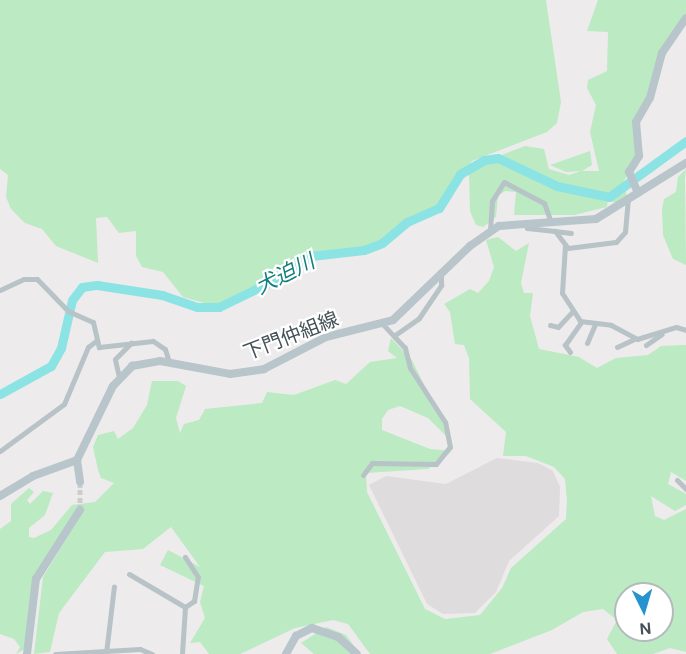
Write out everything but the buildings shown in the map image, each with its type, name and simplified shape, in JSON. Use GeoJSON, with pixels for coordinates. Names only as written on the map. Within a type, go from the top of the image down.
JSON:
{"type":"FeatureCollection","features":[{"type":"Feature","properties":{"kind":"street"},"geometry":{"type":"LineString","coordinates":[[638,193],[628,172],[639,156],[638,118],[650,98],[662,53],[686,18]]}},
{"type":"Feature","properties":{"kind":"street","name":"下門仲組線"},"geometry":{"type":"LineString","coordinates":[[119,377],[141,363],[169,362],[230,374],[253,372],[326,337],[383,324],[403,313],[490,230],[524,221],[596,219],[686,163]]}},
{"type":"Feature","properties":{"kind":"street"},"geometry":{"type":"LineString","coordinates":[[490,230],[492,201],[504,182],[544,203],[551,222]]}},
{"type":"Feature","properties":{"kind":"street"},"geometry":{"type":"LineString","coordinates":[[565,245],[579,248],[616,242],[625,232],[628,200]]}},
{"type":"Feature","properties":{"kind":"street"},"geometry":{"type":"LineString","coordinates":[[524,221],[526,228],[571,233]]}},
{"type":"Feature","properties":{"kind":"street"},"geometry":{"type":"LineString","coordinates":[[555,231],[565,245],[562,293],[572,312],[581,322],[611,325],[634,339]]}},
{"type":"Feature","properties":{"kind":"street"},"geometry":{"type":"LineString","coordinates":[[395,335],[419,318],[441,285],[441,275]]}},
{"type":"Feature","properties":{"kind":"street"},"geometry":{"type":"LineString","coordinates":[[0,290],[24,279],[36,279],[68,311],[93,321],[96,340],[107,349],[132,342],[158,344],[169,362]]}},
{"type":"Feature","properties":{"kind":"street"},"geometry":{"type":"LineString","coordinates":[[550,325],[558,327],[572,312]]}},
{"type":"Feature","properties":{"kind":"street"},"geometry":{"type":"LineString","coordinates":[[570,352],[565,345],[581,322]]}},
{"type":"Feature","properties":{"kind":"street"},"geometry":{"type":"LineString","coordinates":[[363,475],[372,463],[436,464],[450,447],[445,422],[395,335],[383,324]]}},
{"type":"Feature","properties":{"kind":"street"},"geometry":{"type":"LineString","coordinates":[[587,343],[595,324]]}},
{"type":"Feature","properties":{"kind":"street"},"geometry":{"type":"LineString","coordinates":[[646,345],[676,327],[686,330]]}},
{"type":"Feature","properties":{"kind":"street"},"geometry":{"type":"LineString","coordinates":[[617,346],[634,339],[662,334]]}},
{"type":"Feature","properties":{"kind":"street"},"geometry":{"type":"LineString","coordinates":[[0,451],[64,404],[88,347],[96,340]]}},
{"type":"Feature","properties":{"kind":"street"},"geometry":{"type":"LineString","coordinates":[[80,482],[77,460],[119,377],[114,363],[117,354],[132,342]]}},
{"type":"Feature","properties":{"kind":"street"},"geometry":{"type":"LineString","coordinates":[[0,496],[33,476],[77,460]]}},
{"type":"Feature","properties":{"kind":"street"},"geometry":{"type":"LineString","coordinates":[[677,480],[686,489]]}},
{"type":"Feature","properties":{"kind":"street"},"geometry":{"type":"LineString","coordinates":[[27,654],[36,579],[80,510]]}},
{"type":"Feature","properties":{"kind":"street"},"geometry":{"type":"LineString","coordinates":[[185,557],[198,577],[194,601],[185,607]]}},
{"type":"Feature","properties":{"kind":"street"},"geometry":{"type":"LineString","coordinates":[[129,574],[185,607]]}},
{"type":"Feature","properties":{"kind":"street"},"geometry":{"type":"LineString","coordinates":[[106,653],[114,586]]}},
{"type":"Feature","properties":{"kind":"street"},"geometry":{"type":"LineString","coordinates":[[182,654],[185,607]]}},
{"type":"Feature","properties":{"kind":"street"},"geometry":{"type":"LineString","coordinates":[[286,654],[296,636],[312,628],[338,637],[357,654]]}},
{"type":"Feature","properties":{"kind":"street"},"geometry":{"type":"LineString","coordinates":[[55,654],[140,650],[152,654]]}},
{"type":"Feature","properties":{"kind":"shaded area"},"geometry":{"type":"Polygon","coordinates":[[[497,458],[538,463],[553,471],[560,487],[559,516],[509,561],[496,592],[475,613],[443,614],[427,604],[369,485],[386,476],[446,484],[497,458]]]}},
{"type":"Feature","properties":{"kind":"green space"},"geometry":{"type":"Polygon","coordinates":[[[0,0],[546,0],[561,102],[557,123],[547,132],[472,161],[445,200],[386,243],[355,251],[329,250],[285,278],[261,284],[245,298],[226,306],[208,304],[183,297],[163,272],[142,267],[136,256],[136,231],[119,233],[107,217],[96,218],[98,263],[56,246],[42,229],[25,223],[11,209],[6,197],[8,175],[0,169],[0,0]]]}},
{"type":"Feature","properties":{"kind":"green space"},"geometry":{"type":"Polygon","coordinates":[[[598,0],[686,0],[686,19],[656,72],[637,124],[641,149],[624,181],[627,198],[615,203],[608,199],[607,207],[574,215],[514,215],[516,192],[505,191],[498,196],[496,217],[483,227],[476,225],[470,211],[469,174],[476,165],[525,146],[544,149],[549,169],[569,175],[581,171],[566,172],[550,165],[590,151],[592,165],[582,171],[599,171],[590,132],[596,105],[587,88],[588,80],[607,71],[608,32],[587,31],[598,0]]]}},
{"type":"Feature","properties":{"kind":"green space"},"geometry":{"type":"Polygon","coordinates":[[[686,169],[686,265],[673,259],[663,235],[662,209],[664,199],[676,192],[678,177],[686,169]]]}},
{"type":"Feature","properties":{"kind":"green space"},"geometry":{"type":"Polygon","coordinates":[[[498,237],[516,251],[529,243],[521,283],[524,293],[533,293],[530,316],[539,349],[579,357],[597,368],[616,358],[648,355],[661,346],[686,345],[686,481],[671,472],[668,484],[686,494],[686,505],[675,511],[651,496],[655,516],[664,520],[686,509],[686,652],[670,648],[653,654],[617,654],[607,639],[614,626],[614,642],[674,642],[674,582],[614,582],[614,618],[603,609],[583,612],[552,630],[490,654],[370,654],[348,624],[333,620],[295,628],[240,654],[209,654],[200,642],[190,643],[205,618],[200,602],[204,586],[160,565],[168,550],[200,567],[171,527],[143,549],[105,552],[59,613],[50,652],[34,654],[43,577],[83,512],[35,573],[25,649],[16,654],[20,647],[14,639],[0,634],[0,529],[11,521],[11,504],[29,488],[34,492],[27,500],[30,504],[43,491],[53,493],[45,515],[29,528],[29,537],[34,538],[51,530],[72,505],[95,502],[114,483],[101,478],[98,470],[93,447],[98,435],[114,431],[118,439],[133,428],[147,405],[152,381],[178,381],[186,386],[176,418],[180,433],[184,424],[199,420],[205,409],[262,403],[267,392],[294,395],[335,380],[346,384],[370,362],[397,358],[388,351],[391,338],[412,360],[452,442],[428,418],[400,406],[388,410],[382,419],[382,430],[430,449],[452,451],[428,469],[366,473],[367,492],[425,609],[445,619],[480,615],[502,588],[511,568],[566,519],[567,500],[565,479],[554,467],[526,456],[503,456],[506,432],[470,399],[469,358],[464,345],[455,344],[450,312],[444,304],[470,289],[478,293],[489,281],[494,267],[486,240],[498,237]]]}},
{"type":"Feature","properties":{"kind":"green space"},"geometry":{"type":"Polygon","coordinates":[[[326,627],[346,635],[360,654],[314,654],[301,643],[326,627]]]}},
{"type":"Feature","properties":{"kind":"waterway","name":"犬迫川"},"geometry":{"type":"LineString","coordinates":[[0,394],[51,366],[61,348],[72,300],[82,287],[97,285],[162,295],[197,307],[219,307],[277,279],[311,256],[364,250],[382,243],[407,222],[439,208],[460,174],[484,160],[498,158],[557,186],[609,197],[686,141]]}},
{"type":"Feature","properties":{"kind":"tunnel"},"geometry":{"type":"LineString","coordinates":[[80,482],[80,510]]}}]}
